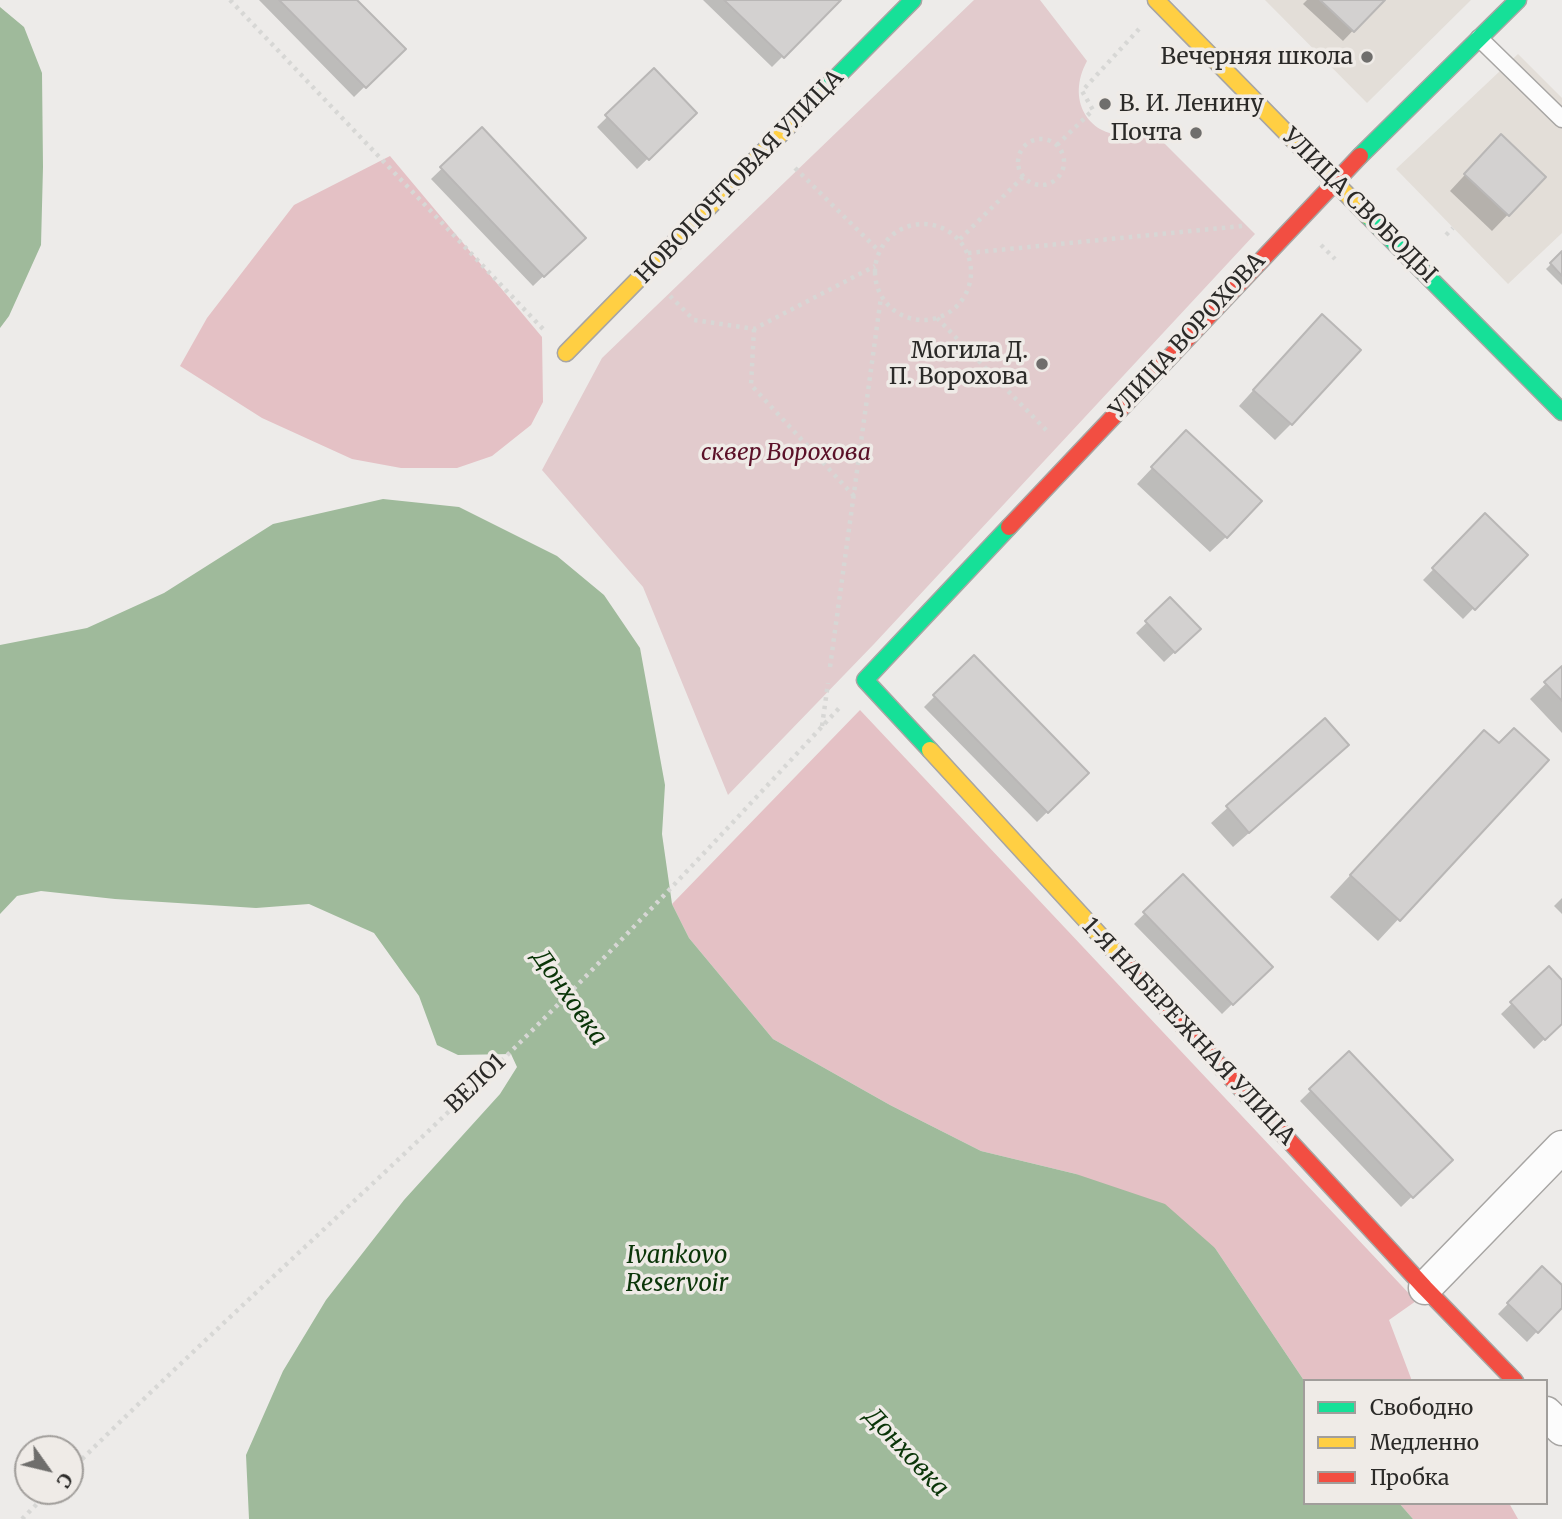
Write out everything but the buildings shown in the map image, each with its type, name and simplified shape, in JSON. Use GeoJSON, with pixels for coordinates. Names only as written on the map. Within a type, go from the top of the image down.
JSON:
{"type":"FeatureCollection","features":[{"type":"Feature","properties":{"kind":"street","name":"НОВОПОЧТОВАЯ УЛИЦА"},"geometry":{"type":"LineString","coordinates":[[566,353],[913,0]]}},
{"type":"Feature","properties":{"kind":"street","name":"УЛИЦА ВОРОХОВА"},"geometry":{"type":"LineString","coordinates":[[865,680],[1296,220],[1514,2]]}},
{"type":"Feature","properties":{"kind":"street","name":"УЛИЦА СВОБОДЫ"},"geometry":{"type":"LineString","coordinates":[[1158,3],[1562,412]]}},
{"type":"Feature","properties":{"kind":"street","name":"1-Я НАБЕРЕЖНАЯ УЛИЦА"},"geometry":{"type":"LineString","coordinates":[[865,680],[1424,1288],[1513,1379]]}},
{"type":"Feature","properties":{"kind":"street"},"geometry":{"type":"LineString","coordinates":[[1424,1288],[1562,1147]]}},
{"type":"Feature","properties":{"kind":"street"},"geometry":{"type":"LineString","coordinates":[[1548,1415],[1562,1429]]}},
{"type":"Feature","properties":{"kind":"lane"},"geometry":{"type":"LineString","coordinates":[[1479,38],[1562,119]]}},
{"type":"Feature","properties":{"kind":"path"},"geometry":{"type":"LineString","coordinates":[[230,0],[566,353]]}},
{"type":"Feature","properties":{"kind":"path"},"geometry":{"type":"LineString","coordinates":[[1057,145],[1093,110],[1082,91],[1158,3]]}},
{"type":"Feature","properties":{"kind":"path"},"geometry":{"type":"LineString","coordinates":[[1035,139],[1047,139],[1057,145],[1064,156],[1063,169],[1057,179],[1046,185],[1033,184],[1023,177],[1017,166],[1018,155],[1025,144],[1035,139]]}},
{"type":"Feature","properties":{"kind":"path"},"geometry":{"type":"LineString","coordinates":[[772,145],[879,251]]}},
{"type":"Feature","properties":{"kind":"path"},"geometry":{"type":"LineString","coordinates":[[960,240],[1023,177]]}},
{"type":"Feature","properties":{"kind":"path"},"geometry":{"type":"LineString","coordinates":[[968,253],[1296,220]]}},
{"type":"Feature","properties":{"kind":"path"},"geometry":{"type":"LineString","coordinates":[[916,223],[940,227],[960,240],[968,253],[972,269],[963,299],[952,311],[937,318],[922,320],[906,317],[892,310],[881,297],[876,283],[875,267],[879,251],[888,238],[901,228],[916,223]]}},
{"type":"Feature","properties":{"kind":"path"},"geometry":{"type":"LineString","coordinates":[[1446,235],[1453,228]]}},
{"type":"Feature","properties":{"kind":"path"},"geometry":{"type":"LineString","coordinates":[[646,272],[694,320],[754,328],[875,267]]}},
{"type":"Feature","properties":{"kind":"path"},"geometry":{"type":"LineString","coordinates":[[822,726],[881,297]]}},
{"type":"Feature","properties":{"kind":"path"},"geometry":{"type":"LineString","coordinates":[[937,318],[1073,458]]}},
{"type":"Feature","properties":{"kind":"path"},"geometry":{"type":"LineString","coordinates":[[754,328],[751,384],[854,496]]}},
{"type":"Feature","properties":{"kind":"path","name":"ВЕЛО1"},"geometry":{"type":"LineString","coordinates":[[84,1457],[197,1345],[494,1068],[683,876],[865,680]]}},
{"type":"Feature","properties":{"kind":"path"},"geometry":{"type":"LineString","coordinates":[[22,1519],[36,1505]]}},
{"type":"Feature","properties":{"kind":"shaded area","name":"Вечерняя школа"},"geometry":{"type":"Polygon","coordinates":[[[1265,0],[1471,0],[1367,103],[1265,0]]]}},
{"type":"Feature","properties":{"kind":"shaded area"},"geometry":{"type":"Polygon","coordinates":[[[1518,54],[1562,98],[1562,233],[1508,284],[1396,169],[1518,54]]]}},
{"type":"Feature","properties":{"kind":"shaded area"},"geometry":{"type":"Polygon","coordinates":[[[390,156],[542,337],[543,402],[531,425],[492,456],[457,468],[401,468],[352,459],[262,418],[180,366],[207,318],[294,205],[390,156]]]}},
{"type":"Feature","properties":{"kind":"shaded area"},"geometry":{"type":"Polygon","coordinates":[[[860,710],[1416,1301],[1389,1320],[1411,1379],[1303,1379],[1215,1248],[1076,1174],[981,1151],[890,1105],[773,1039],[689,938],[672,904],[860,710]]]}},
{"type":"Feature","properties":{"kind":"shaded area"},"geometry":{"type":"Polygon","coordinates":[[[1401,1505],[1510,1505],[1518,1519],[1413,1519],[1401,1505]]]}},
{"type":"Feature","properties":{"kind":"green space","name":"сквер Ворохова"},"geometry":{"type":"Polygon","coordinates":[[[974,0],[1040,0],[1087,61],[1080,79],[1079,95],[1090,121],[1102,130],[1116,134],[1132,134],[1150,129],[1255,234],[874,644],[728,795],[643,587],[542,470],[602,358],[974,0]]]}},
{"type":"Feature","properties":{"kind":"water"},"geometry":{"type":"Polygon","coordinates":[[[0,7],[24,27],[42,73],[43,167],[41,245],[9,316],[0,328],[0,7]]]}},
{"type":"Feature","properties":{"kind":"water","name":"Ivankovo Reservoir"},"geometry":{"type":"Polygon","coordinates":[[[383,499],[459,507],[557,556],[604,595],[640,648],[665,785],[662,834],[672,904],[689,938],[773,1039],[890,1105],[981,1151],[1076,1174],[1165,1204],[1215,1248],[1303,1379],[1303,1505],[1401,1505],[1413,1519],[249,1519],[246,1455],[283,1371],[326,1300],[404,1200],[500,1094],[517,1067],[511,1054],[458,1055],[437,1045],[419,996],[374,933],[309,904],[256,908],[115,899],[41,891],[17,896],[0,914],[0,645],[87,628],[164,593],[273,524],[383,499]]]}},
{"type":"Feature","properties":{"kind":"traffic: fast"},"geometry":{"type":"LineString","coordinates":[[817,97],[913,0]]}},
{"type":"Feature","properties":{"kind":"traffic: fast"},"geometry":{"type":"LineString","coordinates":[[1360,156],[1518,0]]}},
{"type":"Feature","properties":{"kind":"traffic: fast"},"geometry":{"type":"LineString","coordinates":[[1368,216],[1562,412]]}},
{"type":"Feature","properties":{"kind":"traffic: fast"},"geometry":{"type":"LineString","coordinates":[[930,750],[865,680],[1009,527]]}},
{"type":"Feature","properties":{"kind":"traffic: slow"},"geometry":{"type":"LineString","coordinates":[[1156,0],[1368,216]]}},
{"type":"Feature","properties":{"kind":"traffic: slow"},"geometry":{"type":"LineString","coordinates":[[566,353],[817,97]]}},
{"type":"Feature","properties":{"kind":"traffic: slow"},"geometry":{"type":"LineString","coordinates":[[930,750],[1127,965]]}},
{"type":"Feature","properties":{"kind":"traffic: jam"},"geometry":{"type":"LineString","coordinates":[[1009,527],[1360,156]]}},
{"type":"Feature","properties":{"kind":"traffic: jam"},"geometry":{"type":"LineString","coordinates":[[1127,965],[1425,1288],[1513,1379]]}},
{"type":"Feature","properties":{"kind":"place","name":"Вечерняя школа"},"geometry":{"type":"Point","coordinates":[1367,57]}},
{"type":"Feature","properties":{"kind":"place","name":"В. И. Ленину"},"geometry":{"type":"Point","coordinates":[1105,104]}},
{"type":"Feature","properties":{"kind":"place","name":"Почта"},"geometry":{"type":"Point","coordinates":[1196,133]}},
{"type":"Feature","properties":{"kind":"place","name":"Могила Д. П. Ворохова"},"geometry":{"type":"Point","coordinates":[1042,364]}},
{"type":"Feature","properties":{"kind":"water label","name":"Донховка"},"geometry":{"type":"Point","coordinates":[569,998]}},
{"type":"Feature","properties":{"kind":"water label","name":"Донховка"},"geometry":{"type":"Point","coordinates":[906,1453]}}]}
